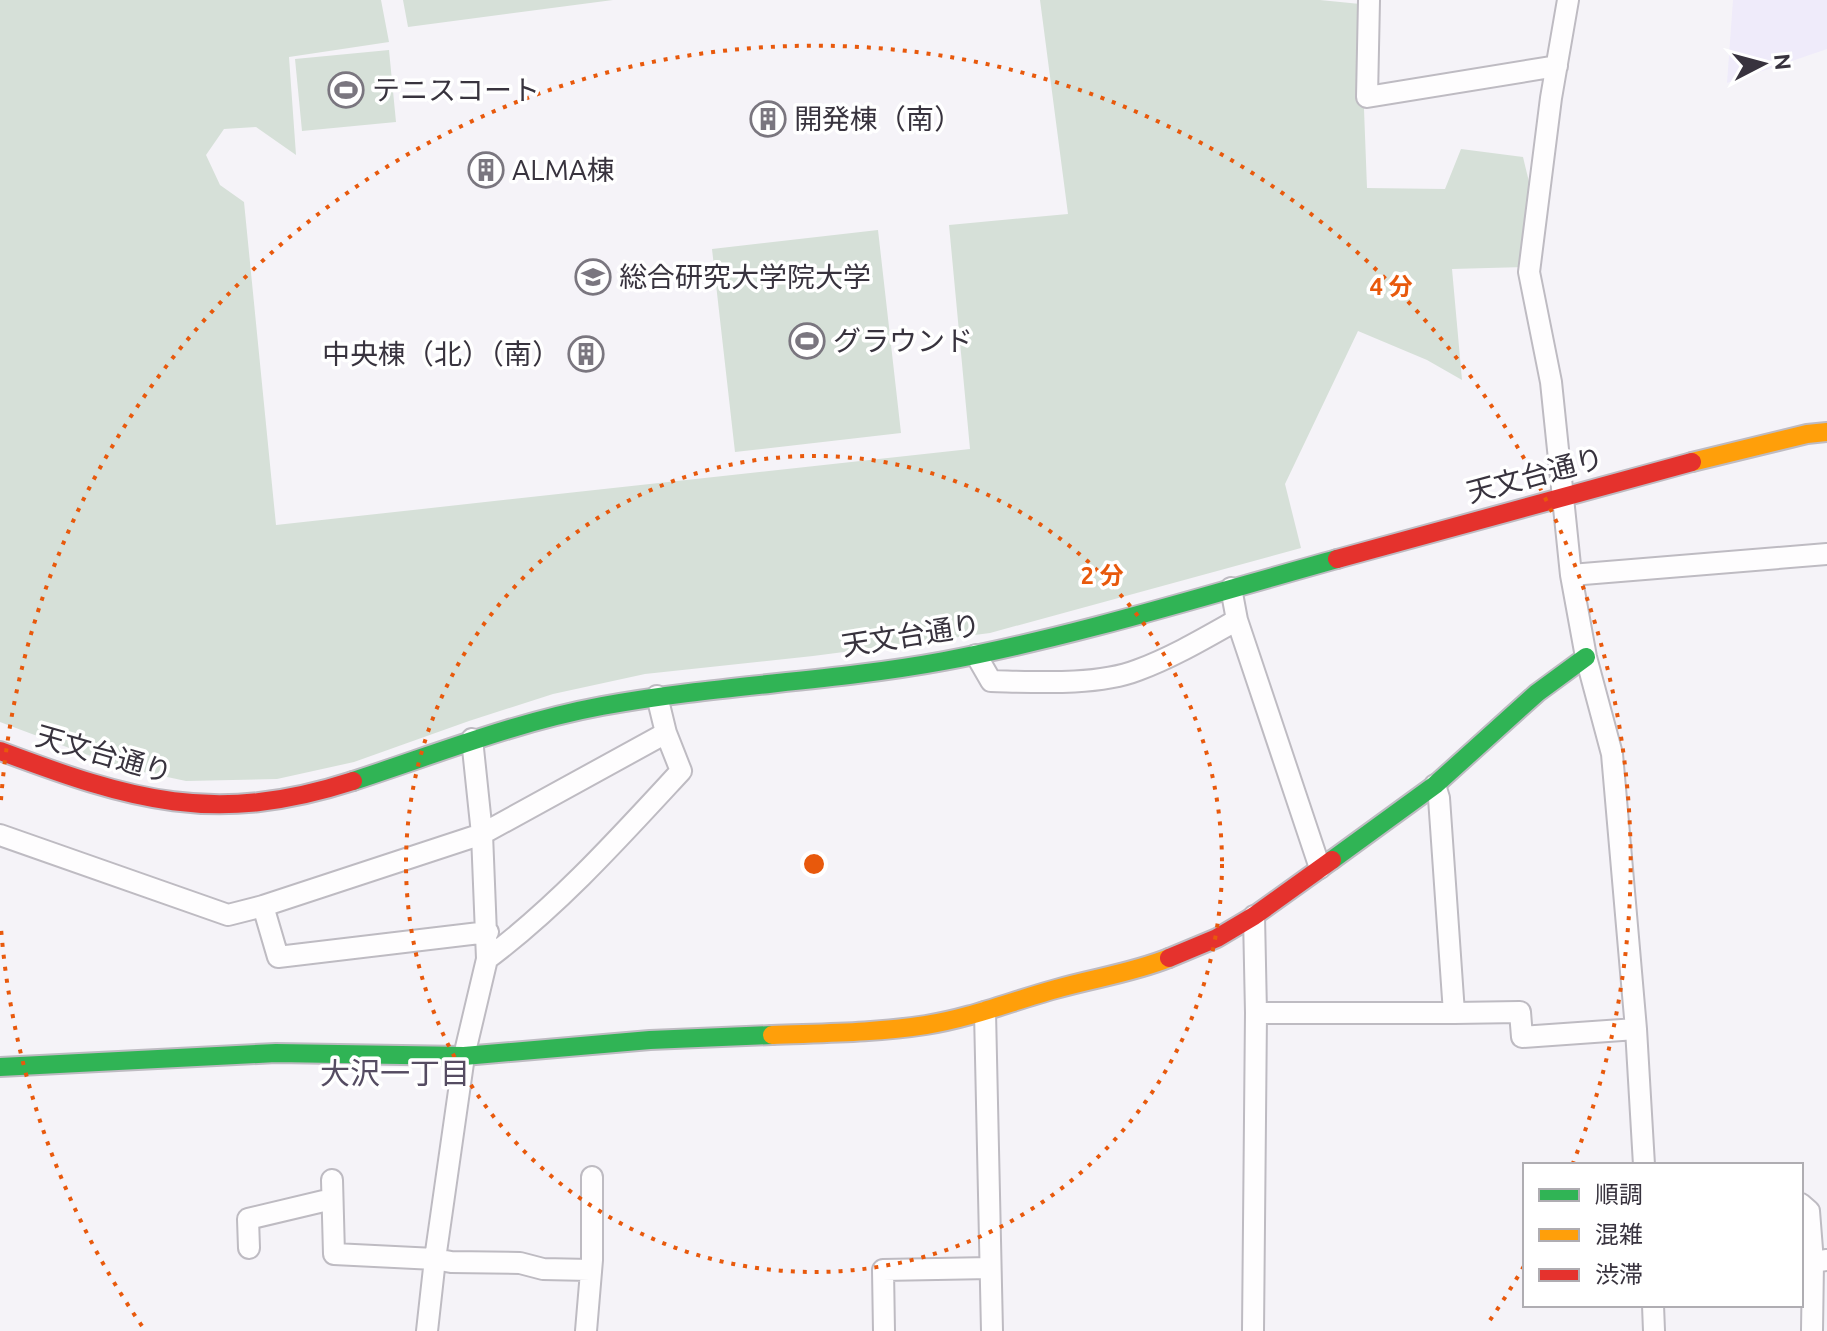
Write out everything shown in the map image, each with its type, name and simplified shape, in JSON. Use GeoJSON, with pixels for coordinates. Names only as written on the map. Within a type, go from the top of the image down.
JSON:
{"type":"FeatureCollection","features":[{"type":"Feature","properties":{"kind":"main road","name":"天文台通り"},"geometry":{"type":"LineString","coordinates":[[0,751],[139,799],[216,806],[282,800],[322,791],[472,739],[554,716],[657,696],[925,664],[976,655],[1673,466],[1827,432]]}},
{"type":"Feature","properties":{"kind":"main road"},"geometry":{"type":"LineString","coordinates":[[0,1067],[248,1054],[464,1056],[650,1040],[887,1030],[928,1025],[985,1012],[1055,989],[1145,968],[1217,938],[1254,916],[1435,785],[1537,693],[1586,657]]}},
{"type":"Feature","properties":{"kind":"street"},"geometry":{"type":"LineString","coordinates":[[1369,0],[1367,97],[1557,66]]}},
{"type":"Feature","properties":{"kind":"street"},"geometry":{"type":"LineString","coordinates":[[1568,0],[1529,272],[1551,382],[1571,575],[1586,657],[1612,754],[1636,1029],[1644,1163]]}},
{"type":"Feature","properties":{"kind":"street"},"geometry":{"type":"LineString","coordinates":[[1571,575],[1827,554]]}},
{"type":"Feature","properties":{"kind":"street"},"geometry":{"type":"LineString","coordinates":[[1231,588],[1237,620],[1320,868]]}},
{"type":"Feature","properties":{"kind":"street"},"geometry":{"type":"LineString","coordinates":[[976,655],[991,681],[1063,683],[1135,672],[1237,620]]}},
{"type":"Feature","properties":{"kind":"street"},"geometry":{"type":"LineString","coordinates":[[487,959],[621,836],[681,771],[666,733],[657,696]]}},
{"type":"Feature","properties":{"kind":"street"},"geometry":{"type":"LineString","coordinates":[[0,835],[228,915],[482,834],[666,733]]}},
{"type":"Feature","properties":{"kind":"street"},"geometry":{"type":"LineString","coordinates":[[427,1331],[464,1056],[487,959],[482,834],[472,739]]}},
{"type":"Feature","properties":{"kind":"street"},"geometry":{"type":"LineString","coordinates":[[1435,785],[1439,798],[1454,1013]]}},
{"type":"Feature","properties":{"kind":"street"},"geometry":{"type":"LineString","coordinates":[[263,906],[278,957],[488,932]]}},
{"type":"Feature","properties":{"kind":"street"},"geometry":{"type":"LineString","coordinates":[[1253,1331],[1254,916]]}},
{"type":"Feature","properties":{"kind":"street"},"geometry":{"type":"LineString","coordinates":[[985,1012],[992,1331]]}},
{"type":"Feature","properties":{"kind":"street"},"geometry":{"type":"LineString","coordinates":[[1256,1013],[1520,1012],[1522,1037],[1636,1029]]}},
{"type":"Feature","properties":{"kind":"street"},"geometry":{"type":"LineString","coordinates":[[586,1331],[592,1260],[592,1177]]}},
{"type":"Feature","properties":{"kind":"street"},"geometry":{"type":"LineString","coordinates":[[249,1248],[248,1219],[332,1189],[334,1254],[520,1263],[543,1269],[590,1270]]}},
{"type":"Feature","properties":{"kind":"street"},"geometry":{"type":"LineString","coordinates":[[1803,1206],[1809,1211],[1820,1261],[1812,1331]]}},
{"type":"Feature","properties":{"kind":"street"},"geometry":{"type":"LineString","coordinates":[[884,1331],[883,1270],[990,1268]]}},
{"type":"Feature","properties":{"kind":"street"},"geometry":{"type":"LineString","coordinates":[[1653,1307],[1654,1331]]}},
{"type":"Feature","properties":{"kind":"shaded area"},"geometry":{"type":"Polygon","coordinates":[[[0,0],[381,0],[389,42],[289,57],[296,155],[256,127],[224,129],[206,155],[220,185],[244,202],[276,525],[970,449],[949,225],[1068,214],[1040,0],[1320,0],[1360,4],[1367,188],[1445,189],[1461,149],[1523,157],[1531,190],[1525,267],[1452,269],[1462,380],[1427,360],[1358,331],[1285,484],[1301,548],[990,633],[645,674],[553,694],[354,762],[277,779],[186,781],[120,767],[0,722],[0,0]]]}},
{"type":"Feature","properties":{"kind":"shaded area"},"geometry":{"type":"Polygon","coordinates":[[[403,0],[613,0],[408,27],[403,0]]]}},
{"type":"Feature","properties":{"kind":"shaded area"},"geometry":{"type":"Polygon","coordinates":[[[1733,0],[1827,0],[1827,49],[1727,83],[1733,0]]]}},
{"type":"Feature","properties":{"kind":"shaded area","name":"テニスコート"},"geometry":{"type":"Polygon","coordinates":[[[389,50],[396,122],[302,131],[295,59],[389,50]]]}},
{"type":"Feature","properties":{"kind":"shaded area","name":"グラウンド"},"geometry":{"type":"Polygon","coordinates":[[[878,230],[901,433],[735,452],[712,249],[878,230]]]}},
{"type":"Feature","properties":{"kind":"traffic: fast"},"geometry":{"type":"LineString","coordinates":[[353,781],[476,739],[570,713],[687,693],[901,668],[994,651],[1191,601],[1337,559]]}},
{"type":"Feature","properties":{"kind":"traffic: fast"},"geometry":{"type":"LineString","coordinates":[[1332,860],[1435,785],[1537,693],[1586,657]]}},
{"type":"Feature","properties":{"kind":"traffic: fast"},"geometry":{"type":"LineString","coordinates":[[0,1067],[276,1053],[464,1056],[650,1040],[772,1035]]}},
{"type":"Feature","properties":{"kind":"traffic: slow"},"geometry":{"type":"LineString","coordinates":[[1692,462],[1827,432]]}},
{"type":"Feature","properties":{"kind":"traffic: slow"},"geometry":{"type":"LineString","coordinates":[[772,1035],[868,1031],[943,1022],[1169,958]]}},
{"type":"Feature","properties":{"kind":"traffic: jam"},"geometry":{"type":"LineString","coordinates":[[1337,559],[1692,462]]}},
{"type":"Feature","properties":{"kind":"traffic: jam"},"geometry":{"type":"LineString","coordinates":[[0,751],[91,783],[174,801],[215,804],[258,802],[303,795],[353,781]]}},
{"type":"Feature","properties":{"kind":"traffic: jam"},"geometry":{"type":"LineString","coordinates":[[1169,958],[1217,938],[1254,916],[1332,860]]}},
{"type":"Feature","properties":{"kind":"place","name":"テニスコート"},"geometry":{"type":"Point","coordinates":[346,90]}},
{"type":"Feature","properties":{"kind":"place","name":"開発棟（南）"},"geometry":{"type":"Point","coordinates":[768,119]}},
{"type":"Feature","properties":{"kind":"place","name":"ALMA棟"},"geometry":{"type":"Point","coordinates":[486,170]}},
{"type":"Feature","properties":{"kind":"place","name":"総合研究大学院大学"},"geometry":{"type":"Point","coordinates":[593,277]}},
{"type":"Feature","properties":{"kind":"place","name":"グラウンド"},"geometry":{"type":"Point","coordinates":[807,341]}},
{"type":"Feature","properties":{"kind":"place","name":"中央棟（北）（南）"},"geometry":{"type":"Point","coordinates":[586,354]}},
{"type":"Feature","properties":{"kind":"district","name":"大沢一丁目"},"geometry":{"type":"Point","coordinates":[395,1074]}}]}
